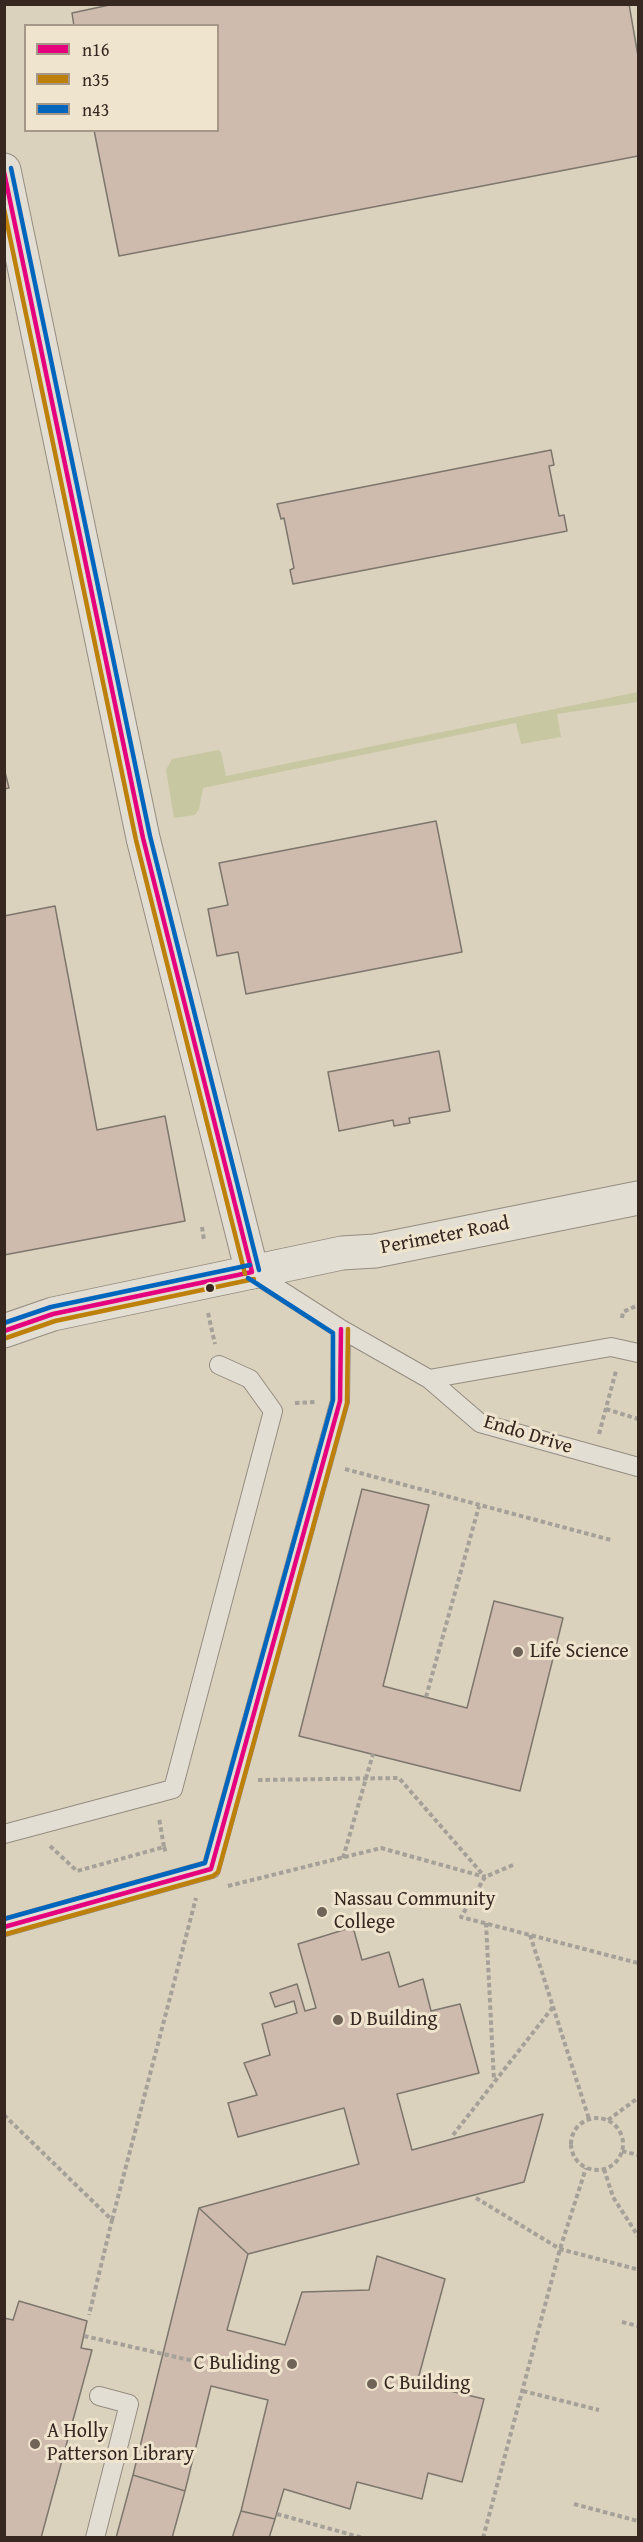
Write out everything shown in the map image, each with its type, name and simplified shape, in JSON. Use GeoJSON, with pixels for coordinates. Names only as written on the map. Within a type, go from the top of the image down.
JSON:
{"type":"FeatureCollection","features":[{"type":"Feature","properties":{"kind":"street"},"geometry":{"type":"LineString","coordinates":[[4,170],[143,838],[252,1272]]}},
{"type":"Feature","properties":{"kind":"street","name":"Perimeter Road"},"geometry":{"type":"LineString","coordinates":[[4,1331],[53,1314],[342,1253],[375,1251],[639,1198]]}},
{"type":"Feature","properties":{"kind":"lane","name":"Endo Drive"},"geometry":{"type":"LineString","coordinates":[[252,1272],[341,1329],[429,1379],[480,1423],[639,1467]]}},
{"type":"Feature","properties":{"kind":"lane"},"geometry":{"type":"LineString","coordinates":[[4,1927],[211,1869],[340,1401],[341,1329]]}},
{"type":"Feature","properties":{"kind":"lane"},"geometry":{"type":"LineString","coordinates":[[429,1379],[610,1347],[639,1353]]}},
{"type":"Feature","properties":{"kind":"lane"},"geometry":{"type":"LineString","coordinates":[[4,1834],[173,1789],[273,1411],[250,1379],[219,1365]]}},
{"type":"Feature","properties":{"kind":"lane"},"geometry":{"type":"LineString","coordinates":[[95,2538],[129,2404],[99,2396]]}},
{"type":"Feature","properties":{"kind":"path"},"geometry":{"type":"LineString","coordinates":[[202,1227],[204,1240]]}},
{"type":"Feature","properties":{"kind":"path"},"geometry":{"type":"LineString","coordinates":[[622,1318],[623,1312],[639,1305]]}},
{"type":"Feature","properties":{"kind":"path"},"geometry":{"type":"LineString","coordinates":[[208,1311],[219,1365]]}},
{"type":"Feature","properties":{"kind":"path"},"geometry":{"type":"LineString","coordinates":[[601,1428],[619,1361]]}},
{"type":"Feature","properties":{"kind":"path"},"geometry":{"type":"LineString","coordinates":[[292,1403],[321,1402]]}},
{"type":"Feature","properties":{"kind":"path"},"geometry":{"type":"LineString","coordinates":[[606,1410],[639,1419]]}},
{"type":"Feature","properties":{"kind":"path"},"geometry":{"type":"LineString","coordinates":[[341,1468],[611,1540]]}},
{"type":"Feature","properties":{"kind":"path"},"geometry":{"type":"LineString","coordinates":[[426,1697],[479,1506]]}},
{"type":"Feature","properties":{"kind":"path"},"geometry":{"type":"LineString","coordinates":[[343,1859],[373,1754]]}},
{"type":"Feature","properties":{"kind":"path"},"geometry":{"type":"LineString","coordinates":[[258,1780],[399,1778],[486,1877]]}},
{"type":"Feature","properties":{"kind":"path"},"geometry":{"type":"LineString","coordinates":[[154,1794],[166,1853]]}},
{"type":"Feature","properties":{"kind":"path"},"geometry":{"type":"LineString","coordinates":[[42,1838],[77,1871],[165,1847]]}},
{"type":"Feature","properties":{"kind":"path"},"geometry":{"type":"LineString","coordinates":[[226,1887],[381,1848],[486,1877]]}},
{"type":"Feature","properties":{"kind":"path"},"geometry":{"type":"LineString","coordinates":[[513,1865],[486,1877],[461,1917],[639,1963]]}},
{"type":"Feature","properties":{"kind":"path"},"geometry":{"type":"LineString","coordinates":[[89,2315],[197,1895]]}},
{"type":"Feature","properties":{"kind":"path"},"geometry":{"type":"LineString","coordinates":[[486,1923],[494,2082]]}},
{"type":"Feature","properties":{"kind":"path"},"geometry":{"type":"LineString","coordinates":[[530,1935],[589,2119]]}},
{"type":"Feature","properties":{"kind":"path"},"geometry":{"type":"LineString","coordinates":[[453,2135],[553,2007]]}},
{"type":"Feature","properties":{"kind":"path"},"geometry":{"type":"LineString","coordinates":[[608,2120],[620,2133],[622,2151],[618,2159],[604,2169],[586,2168],[573,2155],[571,2138],[575,2129],[589,2119],[608,2120],[639,2098]]}},
{"type":"Feature","properties":{"kind":"path"},"geometry":{"type":"LineString","coordinates":[[4,2115],[112,2220]]}},
{"type":"Feature","properties":{"kind":"path"},"geometry":{"type":"LineString","coordinates":[[622,2151],[639,2155]]}},
{"type":"Feature","properties":{"kind":"path"},"geometry":{"type":"LineString","coordinates":[[483,2538],[560,2249],[586,2168]]}},
{"type":"Feature","properties":{"kind":"path"},"geometry":{"type":"LineString","coordinates":[[604,2169],[613,2197],[639,2236]]}},
{"type":"Feature","properties":{"kind":"path"},"geometry":{"type":"LineString","coordinates":[[476,2198],[560,2249],[636,2269]]}},
{"type":"Feature","properties":{"kind":"path"},"geometry":{"type":"LineString","coordinates":[[622,2322],[639,2326]]}},
{"type":"Feature","properties":{"kind":"path"},"geometry":{"type":"LineString","coordinates":[[84,2336],[194,2361]]}},
{"type":"Feature","properties":{"kind":"path"},"geometry":{"type":"LineString","coordinates":[[523,2391],[599,2410]]}},
{"type":"Feature","properties":{"kind":"path"},"geometry":{"type":"LineString","coordinates":[[574,2504],[639,2521]]}},
{"type":"Feature","properties":{"kind":"path"},"geometry":{"type":"LineString","coordinates":[[277,2514],[363,2538]]}},
{"type":"Feature","properties":{"kind":"green space"},"geometry":{"type":"Polygon","coordinates":[[[638,692],[638,702],[557,714],[561,737],[521,744],[516,723],[203,788],[199,809],[195,815],[174,818],[166,770],[172,759],[218,750],[221,752],[226,776],[638,692]]]}},
{"type":"Feature","properties":{"kind":"building"},"geometry":{"type":"Polygon","coordinates":[[[114,4],[629,4],[638,56],[638,156],[119,256],[94,132],[219,132],[219,24],[74,24],[72,13],[114,4]]]}},
{"type":"Feature","properties":{"kind":"building"},"geometry":{"type":"Polygon","coordinates":[[[551,450],[554,465],[549,466],[559,516],[564,515],[567,531],[293,584],[290,570],[294,568],[284,518],[281,519],[277,504],[551,450]]]}},
{"type":"Feature","properties":{"kind":"building"},"geometry":{"type":"Polygon","coordinates":[[[4,768],[9,788],[4,789],[4,768]]]}},
{"type":"Feature","properties":{"kind":"building"},"geometry":{"type":"Polygon","coordinates":[[[436,821],[462,952],[246,994],[238,952],[217,956],[208,909],[228,905],[219,863],[436,821]]]}},
{"type":"Feature","properties":{"kind":"building"},"geometry":{"type":"Polygon","coordinates":[[[55,906],[97,1130],[165,1116],[185,1221],[4,1255],[4,916],[55,906]]]}},
{"type":"Feature","properties":{"kind":"building"},"geometry":{"type":"Polygon","coordinates":[[[439,1051],[450,1111],[409,1118],[410,1123],[394,1126],[393,1120],[339,1131],[328,1072],[439,1051]]]}},
{"type":"Feature","properties":{"kind":"building","name":"Life Science"},"geometry":{"type":"Polygon","coordinates":[[[362,1489],[429,1505],[383,1686],[467,1708],[494,1601],[563,1618],[520,1791],[299,1736],[362,1489]]]}},
{"type":"Feature","properties":{"kind":"building","name":"D Building"},"geometry":{"type":"Polygon","coordinates":[[[353,1927],[362,1960],[389,1952],[399,1987],[423,1979],[431,2011],[460,2004],[479,2073],[397,2094],[412,2150],[543,2114],[524,2182],[248,2254],[199,2208],[359,2164],[344,2108],[238,2137],[228,2103],[257,2095],[244,2063],[270,2055],[262,2024],[297,2013],[294,2001],[275,2007],[270,1993],[297,1984],[305,2011],[316,2008],[298,1944],[353,1927]]]}},
{"type":"Feature","properties":{"kind":"building","name":"C Buliding"},"geometry":{"type":"Polygon","coordinates":[[[199,2208],[248,2254],[227,2330],[285,2345],[302,2292],[369,2290],[377,2256],[445,2279],[417,2383],[484,2399],[462,2482],[428,2473],[422,2499],[357,2482],[350,2509],[284,2489],[275,2519],[241,2511],[268,2400],[211,2386],[185,2491],[133,2475],[199,2208]]]}},
{"type":"Feature","properties":{"kind":"building","name":"A Holly Patterson Library"},"geometry":{"type":"Polygon","coordinates":[[[19,2301],[87,2321],[81,2348],[92,2350],[41,2538],[4,2538],[4,2318],[13,2320],[19,2301]]]}},
{"type":"Feature","properties":{"kind":"building"},"geometry":{"type":"Polygon","coordinates":[[[133,2475],[185,2491],[172,2538],[116,2538],[133,2475]]]}},
{"type":"Feature","properties":{"kind":"building"},"geometry":{"type":"Polygon","coordinates":[[[241,2511],[275,2519],[269,2538],[232,2538],[241,2511]]]}},
{"type":"Feature","properties":{"kind":"transit line","name":"n43"},"geometry":{"type":"LineString","coordinates":[[11,168],[150,836],[259,1270]]}},
{"type":"Feature","properties":{"kind":"transit line","name":"n16"},"geometry":{"type":"LineString","coordinates":[[4,172],[143,838],[252,1272]]}},
{"type":"Feature","properties":{"kind":"transit line","name":"n35"},"geometry":{"type":"LineString","coordinates":[[4,209],[136,840],[245,1274]]}},
{"type":"Feature","properties":{"kind":"transit line","name":"n43"},"geometry":{"type":"LineString","coordinates":[[4,1323],[51,1307],[250,1265]]}},
{"type":"Feature","properties":{"kind":"transit line","name":"n16"},"geometry":{"type":"LineString","coordinates":[[4,1331],[53,1314],[252,1272]]}},
{"type":"Feature","properties":{"kind":"transit line","name":"n43"},"geometry":{"type":"LineString","coordinates":[[4,1919],[205,1863],[333,1400],[333,1333],[248,1278]]}},
{"type":"Feature","properties":{"kind":"transit line","name":"n35"},"geometry":{"type":"LineString","coordinates":[[6,1338],[55,1321],[254,1279]]}},
{"type":"Feature","properties":{"kind":"transit line","name":"n16"},"geometry":{"type":"LineString","coordinates":[[4,1927],[211,1869],[340,1401],[341,1329]]}},
{"type":"Feature","properties":{"kind":"transit line","name":"n35"},"geometry":{"type":"LineString","coordinates":[[6,1934],[213,1876],[218,1872],[347,1403],[348,1329]]}},
{"type":"Feature","properties":{"kind":"place","name":"Life Science"},"geometry":{"type":"Point","coordinates":[518,1652]}},
{"type":"Feature","properties":{"kind":"place","name":"Nassau Community College"},"geometry":{"type":"Point","coordinates":[322,1912]}},
{"type":"Feature","properties":{"kind":"place","name":"D Building"},"geometry":{"type":"Point","coordinates":[338,2020]}},
{"type":"Feature","properties":{"kind":"place","name":"C Buliding"},"geometry":{"type":"Point","coordinates":[292,2364]}},
{"type":"Feature","properties":{"kind":"place","name":"C Building"},"geometry":{"type":"Point","coordinates":[372,2384]}},
{"type":"Feature","properties":{"kind":"place","name":"A Holly Patterson Library"},"geometry":{"type":"Point","coordinates":[35,2444]}}]}
